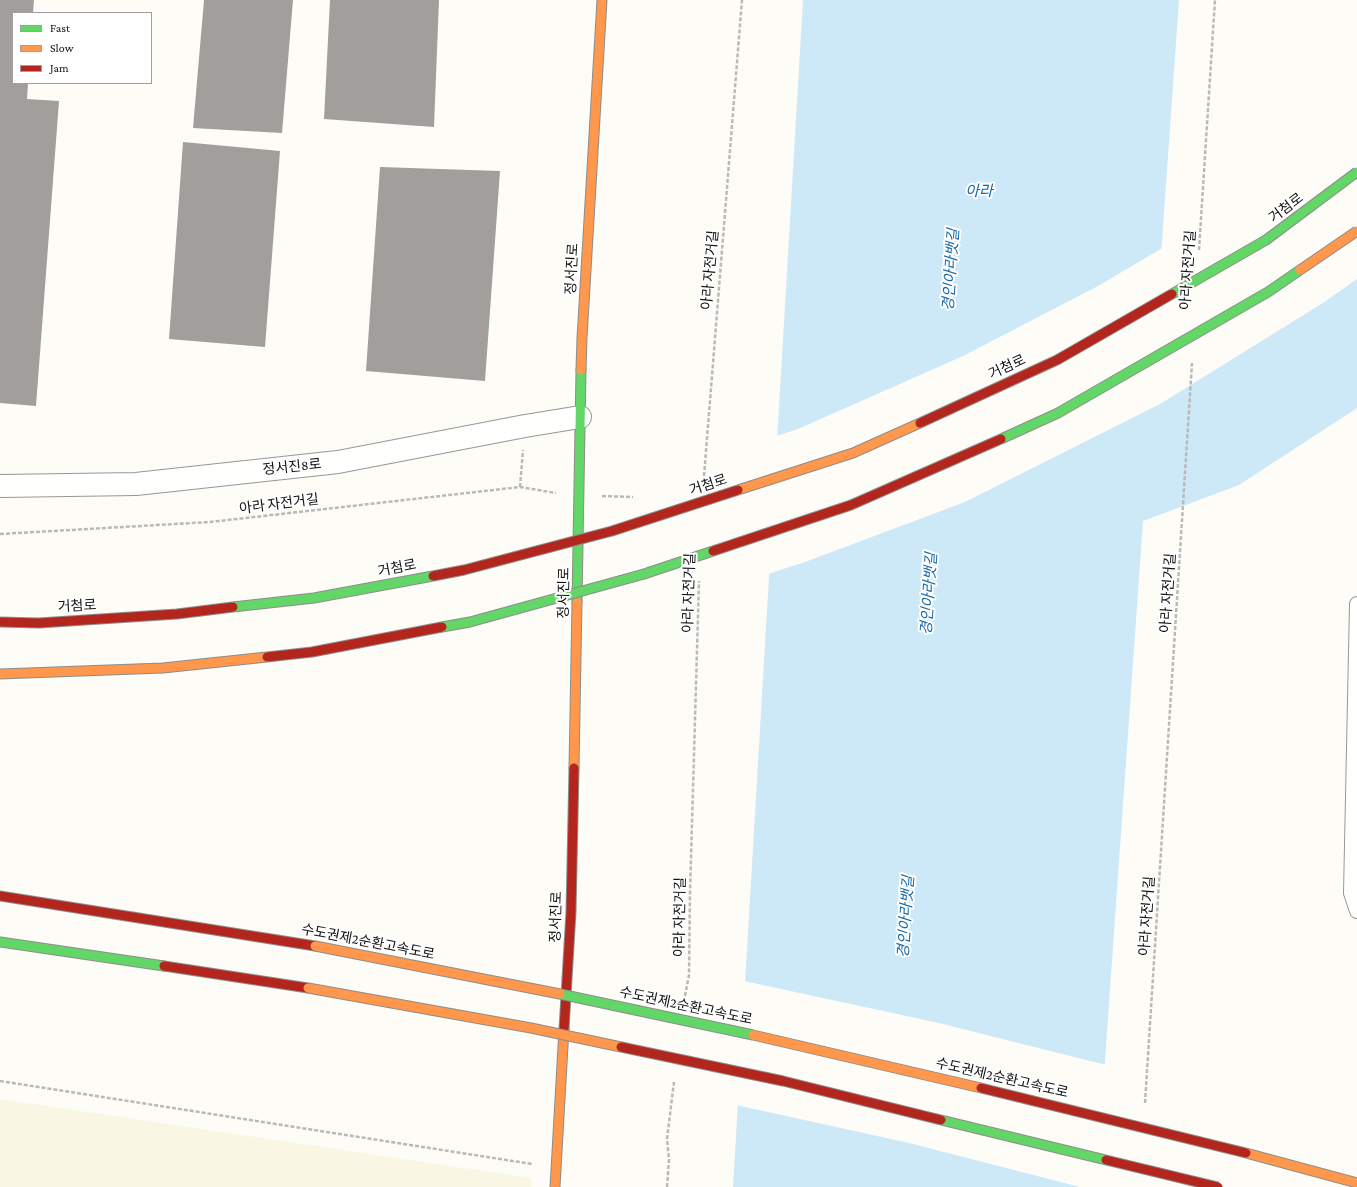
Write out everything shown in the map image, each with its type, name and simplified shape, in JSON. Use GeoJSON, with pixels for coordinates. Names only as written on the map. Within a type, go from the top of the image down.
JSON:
{"type":"FeatureCollection","features":[{"type":"Feature","properties":{"kind":"main road","name":"정서진로"},"geometry":{"type":"LineString","coordinates":[[555,1187],[571,912],[582,330],[602,0]]}},
{"type":"Feature","properties":{"kind":"main road","name":"거첨로"},"geometry":{"type":"LineString","coordinates":[[0,622],[39,623],[177,614],[314,598],[464,570],[612,531],[853,453],[1057,360],[1266,240],[1357,172]]}},
{"type":"Feature","properties":{"kind":"main road"},"geometry":{"type":"LineString","coordinates":[[0,674],[163,668],[312,652],[470,622],[644,574],[851,505],[1058,413],[1268,292],[1357,231]]}},
{"type":"Feature","properties":{"kind":"main road","name":"수도권제2순환고속도로"},"geometry":{"type":"LineString","coordinates":[[0,896],[315,946],[541,990],[789,1042],[1215,1144],[1357,1183]]}},
{"type":"Feature","properties":{"kind":"main road"},"geometry":{"type":"LineString","coordinates":[[0,942],[308,988],[531,1028],[783,1081],[1218,1187]]}},
{"type":"Feature","properties":{"kind":"street","name":"정서진8로"},"geometry":{"type":"LineString","coordinates":[[0,486],[136,484],[314,465],[338,462],[525,426],[580,417]]}},
{"type":"Feature","properties":{"kind":"lane"},"geometry":{"type":"LineString","coordinates":[[1357,604],[1351,893],[1357,911]]}},
{"type":"Feature","properties":{"kind":"path","name":"아라 자전거길"},"geometry":{"type":"LineString","coordinates":[[704,476],[742,0]]}},
{"type":"Feature","properties":{"kind":"path","name":"아라 자전거길"},"geometry":{"type":"LineString","coordinates":[[1199,252],[1215,0]]}},
{"type":"Feature","properties":{"kind":"path","name":"아라 자전거길"},"geometry":{"type":"LineString","coordinates":[[1145,1108],[1192,361]]}},
{"type":"Feature","properties":{"kind":"path"},"geometry":{"type":"LineString","coordinates":[[520,487],[525,426]]}},
{"type":"Feature","properties":{"kind":"path","name":"아라 자전거길"},"geometry":{"type":"LineString","coordinates":[[0,534],[210,522],[520,487],[558,493]]}},
{"type":"Feature","properties":{"kind":"path","name":"아라 자전거길"},"geometry":{"type":"LineString","coordinates":[[685,997],[689,975],[690,893],[700,579]]}},
{"type":"Feature","properties":{"kind":"path"},"geometry":{"type":"LineString","coordinates":[[667,1187],[669,1160],[667,1139],[674,1079]]}},
{"type":"Feature","properties":{"kind":"path"},"geometry":{"type":"LineString","coordinates":[[0,1081],[556,1168]]}},
{"type":"Feature","properties":{"kind":"shaded area"},"geometry":{"type":"Polygon","coordinates":[[[0,1099],[531,1178],[531,1187],[0,1187],[0,1099]]]}},
{"type":"Feature","properties":{"kind":"water","name":"아라"},"geometry":{"type":"Polygon","coordinates":[[[803,0],[1179,0],[1152,383],[1357,258],[1357,408],[1239,485],[1143,521],[1096,1187],[733,1187],[803,0]]]}},
{"type":"Feature","properties":{"kind":"pier"},"geometry":{"type":"Polygon","coordinates":[[[1164,247],[1154,380],[1357,256],[1357,279],[1323,303],[1160,404],[965,502],[805,562],[768,574],[776,436],[798,429],[963,356],[1098,286],[1164,247]]]}},
{"type":"Feature","properties":{"kind":"pier"},"geometry":{"type":"Polygon","coordinates":[[[744,981],[939,1023],[1106,1065],[1098,1187],[1080,1187],[909,1143],[736,1105],[744,981]]]}},
{"type":"Feature","properties":{"kind":"building"},"geometry":{"type":"Polygon","coordinates":[[[0,0],[34,0],[33,12],[12,12],[12,84],[28,84],[27,99],[59,101],[36,406],[0,403],[0,0]]]}},
{"type":"Feature","properties":{"kind":"building"},"geometry":{"type":"Polygon","coordinates":[[[204,0],[293,0],[282,133],[193,128],[204,0]]]}},
{"type":"Feature","properties":{"kind":"building"},"geometry":{"type":"Polygon","coordinates":[[[330,0],[439,0],[434,127],[324,119],[330,0]]]}},
{"type":"Feature","properties":{"kind":"building"},"geometry":{"type":"Polygon","coordinates":[[[183,142],[280,151],[265,347],[169,339],[183,142]]]}},
{"type":"Feature","properties":{"kind":"building"},"geometry":{"type":"Polygon","coordinates":[[[380,167],[500,171],[485,381],[366,371],[380,167]]]}},
{"type":"Feature","properties":{"kind":"traffic: fast"},"geometry":{"type":"LineString","coordinates":[[1172,294],[1266,240],[1357,172]]}},
{"type":"Feature","properties":{"kind":"traffic: fast"},"geometry":{"type":"LineString","coordinates":[[1001,439],[1058,413],[1268,292],[1300,270]]}},
{"type":"Feature","properties":{"kind":"traffic: fast"},"geometry":{"type":"LineString","coordinates":[[577,602],[581,370]]}},
{"type":"Feature","properties":{"kind":"traffic: fast"},"geometry":{"type":"LineString","coordinates":[[442,627],[470,622],[644,574],[713,551]]}},
{"type":"Feature","properties":{"kind":"traffic: fast"},"geometry":{"type":"LineString","coordinates":[[233,607],[314,598],[433,576]]}},
{"type":"Feature","properties":{"kind":"traffic: fast"},"geometry":{"type":"LineString","coordinates":[[0,942],[164,966]]}},
{"type":"Feature","properties":{"kind":"traffic: fast"},"geometry":{"type":"LineString","coordinates":[[560,994],[753,1035]]}},
{"type":"Feature","properties":{"kind":"traffic: fast"},"geometry":{"type":"LineString","coordinates":[[941,1120],[1106,1160]]}},
{"type":"Feature","properties":{"kind":"traffic: slow"},"geometry":{"type":"LineString","coordinates":[[581,370],[602,0]]}},
{"type":"Feature","properties":{"kind":"traffic: slow"},"geometry":{"type":"LineString","coordinates":[[1300,270],[1357,231]]}},
{"type":"Feature","properties":{"kind":"traffic: slow"},"geometry":{"type":"LineString","coordinates":[[738,490],[853,453],[920,423]]}},
{"type":"Feature","properties":{"kind":"traffic: slow"},"geometry":{"type":"LineString","coordinates":[[574,768],[577,602]]}},
{"type":"Feature","properties":{"kind":"traffic: slow"},"geometry":{"type":"LineString","coordinates":[[0,674],[163,668],[267,657]]}},
{"type":"Feature","properties":{"kind":"traffic: slow"},"geometry":{"type":"LineString","coordinates":[[315,946],[560,994]]}},
{"type":"Feature","properties":{"kind":"traffic: slow"},"geometry":{"type":"LineString","coordinates":[[308,988],[531,1028],[621,1047]]}},
{"type":"Feature","properties":{"kind":"traffic: slow"},"geometry":{"type":"LineString","coordinates":[[555,1187],[564,1029]]}},
{"type":"Feature","properties":{"kind":"traffic: slow"},"geometry":{"type":"LineString","coordinates":[[753,1035],[981,1088]]}},
{"type":"Feature","properties":{"kind":"traffic: slow"},"geometry":{"type":"LineString","coordinates":[[1246,1153],[1357,1183]]}},
{"type":"Feature","properties":{"kind":"traffic: jam"},"geometry":{"type":"LineString","coordinates":[[920,423],[1057,360],[1172,294]]}},
{"type":"Feature","properties":{"kind":"traffic: jam"},"geometry":{"type":"LineString","coordinates":[[713,551],[851,505],[1001,439]]}},
{"type":"Feature","properties":{"kind":"traffic: jam"},"geometry":{"type":"LineString","coordinates":[[433,576],[464,570],[612,531],[738,490]]}},
{"type":"Feature","properties":{"kind":"traffic: jam"},"geometry":{"type":"LineString","coordinates":[[0,622],[39,623],[177,614],[233,607]]}},
{"type":"Feature","properties":{"kind":"traffic: jam"},"geometry":{"type":"LineString","coordinates":[[267,657],[312,652],[442,627]]}},
{"type":"Feature","properties":{"kind":"traffic: jam"},"geometry":{"type":"LineString","coordinates":[[564,1029],[571,912],[574,768]]}},
{"type":"Feature","properties":{"kind":"traffic: jam"},"geometry":{"type":"LineString","coordinates":[[0,896],[315,946]]}},
{"type":"Feature","properties":{"kind":"traffic: jam"},"geometry":{"type":"LineString","coordinates":[[164,966],[308,988]]}},
{"type":"Feature","properties":{"kind":"traffic: jam"},"geometry":{"type":"LineString","coordinates":[[621,1047],[783,1081],[941,1120]]}},
{"type":"Feature","properties":{"kind":"traffic: jam"},"geometry":{"type":"LineString","coordinates":[[981,1088],[1246,1153]]}},
{"type":"Feature","properties":{"kind":"traffic: jam"},"geometry":{"type":"LineString","coordinates":[[1106,1160],[1218,1187]]}},
{"type":"Feature","properties":{"kind":"water label","name":"경인아라뱃길"},"geometry":{"type":"Point","coordinates":[951,270]}},
{"type":"Feature","properties":{"kind":"water label","name":"경인아라뱃길"},"geometry":{"type":"Point","coordinates":[929,594]}},
{"type":"Feature","properties":{"kind":"water label","name":"경인아라뱃길"},"geometry":{"type":"Point","coordinates":[906,917]}}]}
